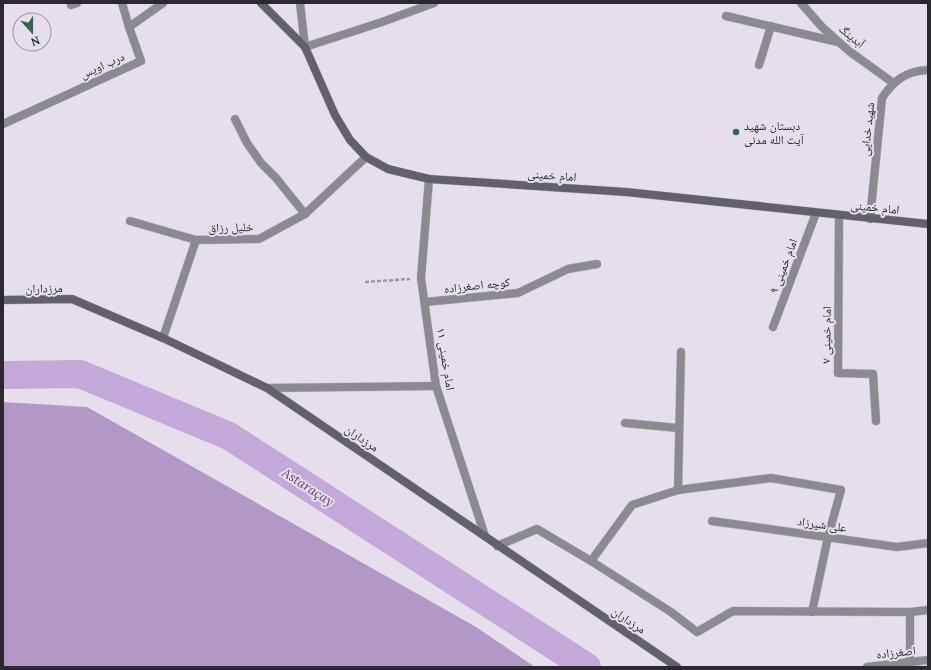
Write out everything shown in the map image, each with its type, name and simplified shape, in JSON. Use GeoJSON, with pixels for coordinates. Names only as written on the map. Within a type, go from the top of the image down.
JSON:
{"type":"FeatureCollection","features":[{"type":"Feature","properties":{"kind":"street"},"geometry":{"type":"LineString","coordinates":[[122,3],[129,27],[163,3]]}},
{"type":"Feature","properties":{"kind":"street","name":"امام خمینی"},"geometry":{"type":"LineString","coordinates":[[260,3],[304,47],[335,114],[350,140],[366,157],[388,169],[429,179],[626,192],[839,216],[928,224]]}},
{"type":"Feature","properties":{"kind":"street"},"geometry":{"type":"LineString","coordinates":[[300,3],[304,47],[382,22],[434,3]]}},
{"type":"Feature","properties":{"kind":"street","name":"آبدینگ"},"geometry":{"type":"LineString","coordinates":[[801,3],[848,51],[892,82]]}},
{"type":"Feature","properties":{"kind":"street"},"geometry":{"type":"LineString","coordinates":[[726,16],[839,42]]}},
{"type":"Feature","properties":{"kind":"street"},"geometry":{"type":"LineString","coordinates":[[759,65],[771,26]]}},
{"type":"Feature","properties":{"kind":"street","name":"درب اویس"},"geometry":{"type":"LineString","coordinates":[[3,124],[141,61],[129,27]]}},
{"type":"Feature","properties":{"kind":"street"},"geometry":{"type":"LineString","coordinates":[[892,82],[915,70],[928,70]]}},
{"type":"Feature","properties":{"kind":"street","name":"شهید خدایی"},"geometry":{"type":"LineString","coordinates":[[870,219],[882,98],[892,82]]}},
{"type":"Feature","properties":{"kind":"street"},"geometry":{"type":"LineString","coordinates":[[235,119],[247,143],[261,163],[276,178],[305,214]]}},
{"type":"Feature","properties":{"kind":"street","name":"خلیل رزاق"},"geometry":{"type":"LineString","coordinates":[[163,338],[196,240],[259,239],[305,214],[366,157]]}},
{"type":"Feature","properties":{"kind":"street","name":"امام خمینی ۱۱"},"geometry":{"type":"LineString","coordinates":[[429,179],[421,278],[436,386],[485,536]]}},
{"type":"Feature","properties":{"kind":"street","name":"امام خمینی ۹"},"geometry":{"type":"LineString","coordinates":[[773,327],[816,213]]}},
{"type":"Feature","properties":{"kind":"street","name":"امام خمینی ۷"},"geometry":{"type":"LineString","coordinates":[[839,216],[838,373],[872,374],[876,421]]}},
{"type":"Feature","properties":{"kind":"street"},"geometry":{"type":"LineString","coordinates":[[130,221],[196,240]]}},
{"type":"Feature","properties":{"kind":"street","name":"کوچه اصغرزاده"},"geometry":{"type":"LineString","coordinates":[[425,302],[518,293],[568,269],[597,264]]}},
{"type":"Feature","properties":{"kind":"street","name":"مرزداران"},"geometry":{"type":"LineString","coordinates":[[3,300],[72,299],[163,338],[267,388],[485,536],[497,546],[677,667]]}},
{"type":"Feature","properties":{"kind":"street"},"geometry":{"type":"LineString","coordinates":[[678,490],[678,428],[681,352]]}},
{"type":"Feature","properties":{"kind":"street"},"geometry":{"type":"LineString","coordinates":[[267,388],[436,386]]}},
{"type":"Feature","properties":{"kind":"street"},"geometry":{"type":"LineString","coordinates":[[625,423],[678,428]]}},
{"type":"Feature","properties":{"kind":"street"},"geometry":{"type":"LineString","coordinates":[[591,561],[632,504],[678,490],[771,478],[841,490],[828,537],[812,612]]}},
{"type":"Feature","properties":{"kind":"street","name":"علی شیرزاد"},"geometry":{"type":"LineString","coordinates":[[712,520],[897,547],[928,543]]}},
{"type":"Feature","properties":{"kind":"street"},"geometry":{"type":"LineString","coordinates":[[497,546],[537,529],[591,561],[671,612],[697,632],[733,611],[910,612],[928,610]]}},
{"type":"Feature","properties":{"kind":"street"},"geometry":{"type":"LineString","coordinates":[[910,612],[910,662]]}},
{"type":"Feature","properties":{"kind":"street","name":"اصغرزاده"},"geometry":{"type":"LineString","coordinates":[[867,667],[928,660]]}},
{"type":"Feature","properties":{"kind":"path"},"geometry":{"type":"LineString","coordinates":[[365,282],[421,278]]}},
{"type":"Feature","properties":{"kind":"shaded area"},"geometry":{"type":"Polygon","coordinates":[[[3,402],[87,407],[476,627],[535,667],[3,667],[3,402]]]}},
{"type":"Feature","properties":{"kind":"waterway","name":"Astaraçay"},"geometry":{"type":"LineString","coordinates":[[3,375],[80,374],[229,436],[587,667]]}},
{"type":"Feature","properties":{"kind":"place","name":"دبستان شهید آیت الله مدنی"},"geometry":{"type":"Point","coordinates":[736,132]}}]}
